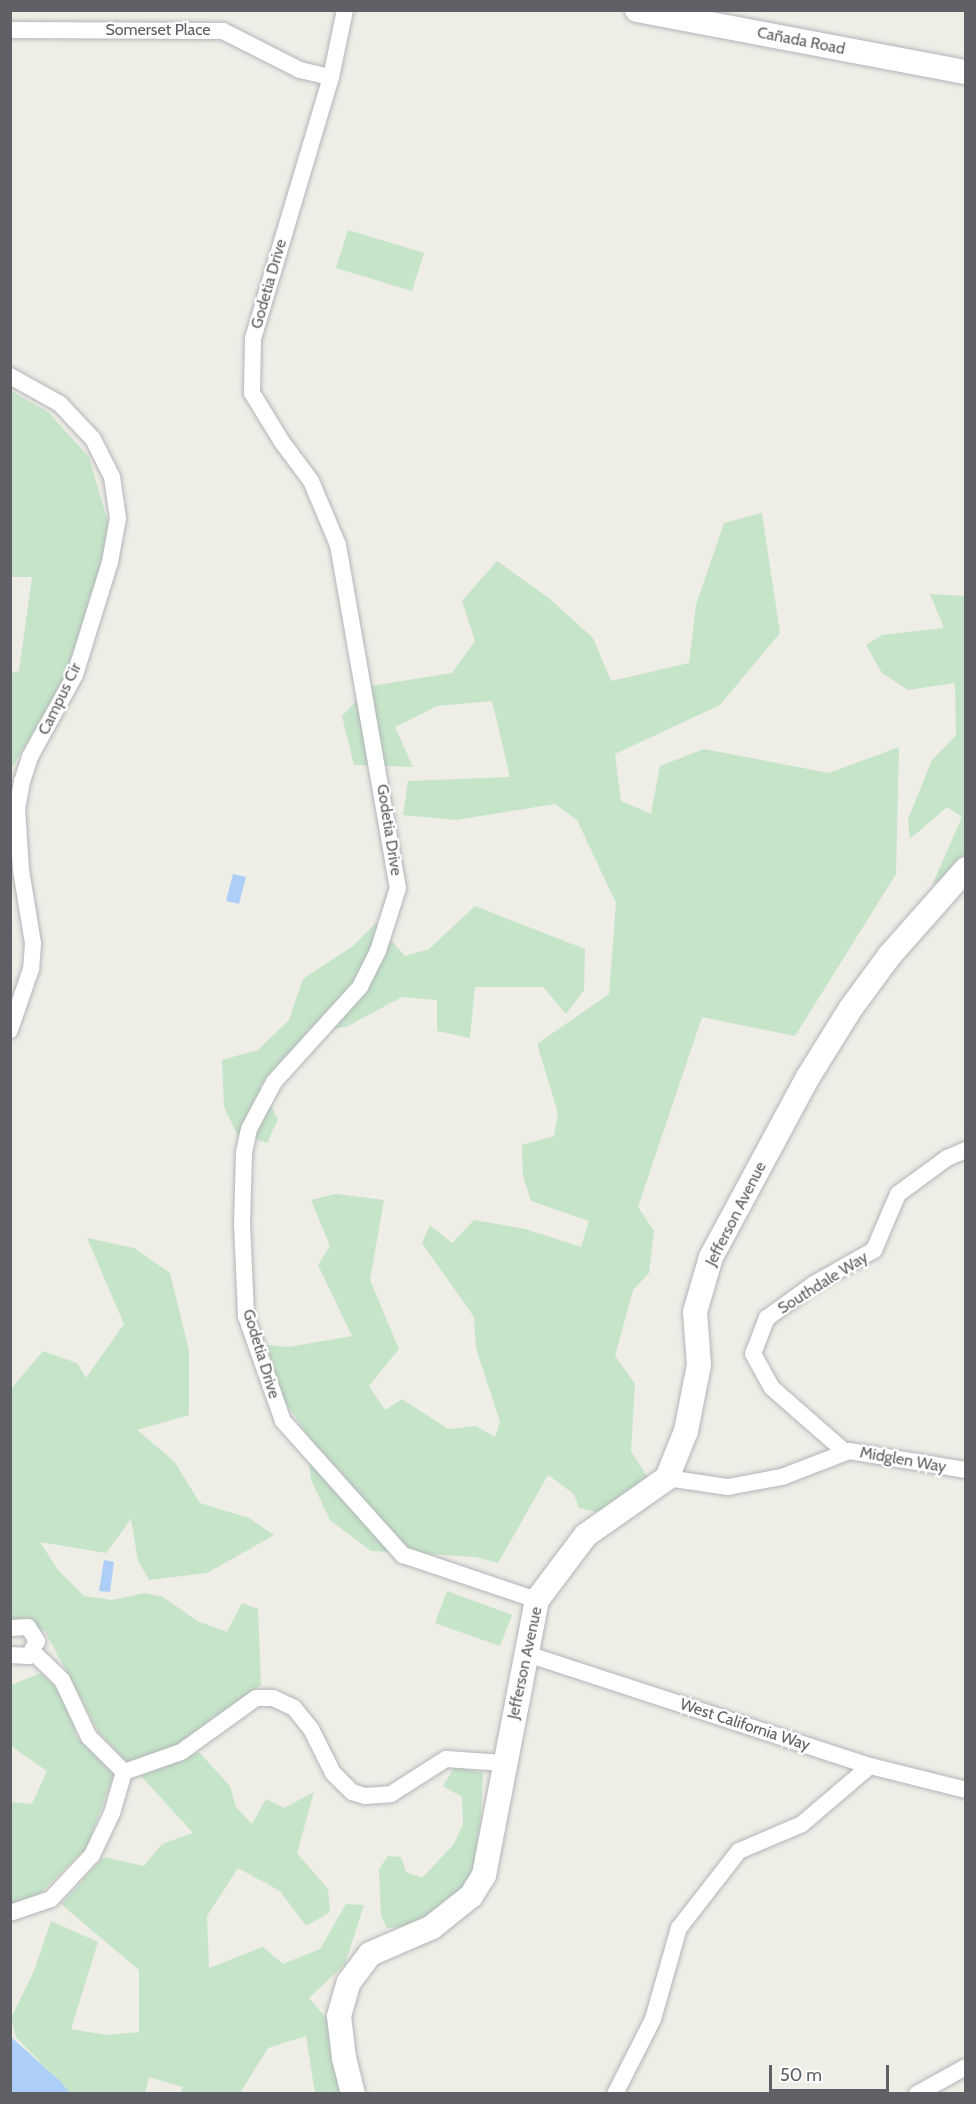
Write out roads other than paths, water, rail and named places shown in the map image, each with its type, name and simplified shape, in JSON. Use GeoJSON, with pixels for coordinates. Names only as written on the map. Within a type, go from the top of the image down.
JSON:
{"type":"FeatureCollection","features":[{"type":"Feature","properties":{"kind":"street","name":"Godetia Drive"},"geometry":{"type":"LineString","coordinates":[[345,10],[331,77],[253,339],[252,393],[282,442],[312,481],[339,545],[398,888],[378,951],[360,987],[274,1082],[249,1129],[244,1153],[242,1211],[246,1316],[283,1421],[403,1555],[537,1600]]}},
{"type":"Feature","properties":{"kind":"street","name":"Cañada Road"},"geometry":{"type":"LineString","coordinates":[[637,10],[966,72]]}},
{"type":"Feature","properties":{"kind":"street","name":"Somerset Place"},"geometry":{"type":"LineString","coordinates":[[10,30],[223,31],[300,70],[331,77]]}},
{"type":"Feature","properties":{"kind":"street","name":"Campus Cir"},"geometry":{"type":"LineString","coordinates":[[10,376],[60,404],[93,439],[112,477],[118,518],[110,562],[75,675],[30,757],[21,781],[17,808],[21,870],[33,944],[31,969],[10,1030]]}},
{"type":"Feature","properties":{"kind":"street","name":"Jefferson Avenue"},"geometry":{"type":"LineString","coordinates":[[353,2094],[344,2058],[339,2016],[349,1982],[370,1954],[432,1927],[471,1896],[484,1875],[537,1600],[586,1534],[667,1478],[686,1431],[699,1365],[695,1312],[711,1257],[808,1077],[850,1008],[890,956],[966,869]]}},
{"type":"Feature","properties":{"kind":"street","name":"Southdale Way"},"geometry":{"type":"LineString","coordinates":[[844,1451],[772,1388],[753,1354],[767,1318],[814,1284],[874,1250],[898,1194],[947,1158],[966,1150]]}},
{"type":"Feature","properties":{"kind":"street","name":"Midglen Way"},"geometry":{"type":"LineString","coordinates":[[667,1478],[728,1487],[782,1477],[844,1451],[966,1470]]}},
{"type":"Feature","properties":{"kind":"street"},"geometry":{"type":"LineString","coordinates":[[10,1628],[23,1625],[33,1631],[37,1641],[33,1652],[24,1658],[10,1656]]}},
{"type":"Feature","properties":{"kind":"street"},"geometry":{"type":"LineString","coordinates":[[33,1652],[62,1680],[89,1737],[124,1772]]}},
{"type":"Feature","properties":{"kind":"street","name":"West California Way"},"geometry":{"type":"LineString","coordinates":[[527,1654],[870,1766],[966,1790]]}},
{"type":"Feature","properties":{"kind":"street"},"geometry":{"type":"LineString","coordinates":[[124,1772],[181,1752],[256,1698],[273,1698],[294,1708],[311,1729],[333,1773],[352,1792],[365,1796],[391,1794],[446,1759],[504,1763]]}},
{"type":"Feature","properties":{"kind":"street"},"geometry":{"type":"LineString","coordinates":[[615,2094],[653,2019],[679,1928],[739,1851],[802,1824],[870,1766]]}},
{"type":"Feature","properties":{"kind":"street"},"geometry":{"type":"LineString","coordinates":[[10,1912],[51,1899],[92,1855],[112,1813],[124,1772]]}},
{"type":"Feature","properties":{"kind":"street"},"geometry":{"type":"LineString","coordinates":[[917,2094],[966,2067]]}},
{"type":"Feature","properties":{"kind":"water"},"geometry":{"type":"Polygon","coordinates":[[[233,874],[246,877],[239,904],[226,901],[233,874]]]}},
{"type":"Feature","properties":{"kind":"water"},"geometry":{"type":"Polygon","coordinates":[[[104,1560],[114,1562],[110,1592],[99,1591],[104,1560]]]}},
{"type":"Feature","properties":{"kind":"water"},"geometry":{"type":"Polygon","coordinates":[[[11,2037],[61,2082],[70,2093],[11,2093],[11,2037]]]}}]}
